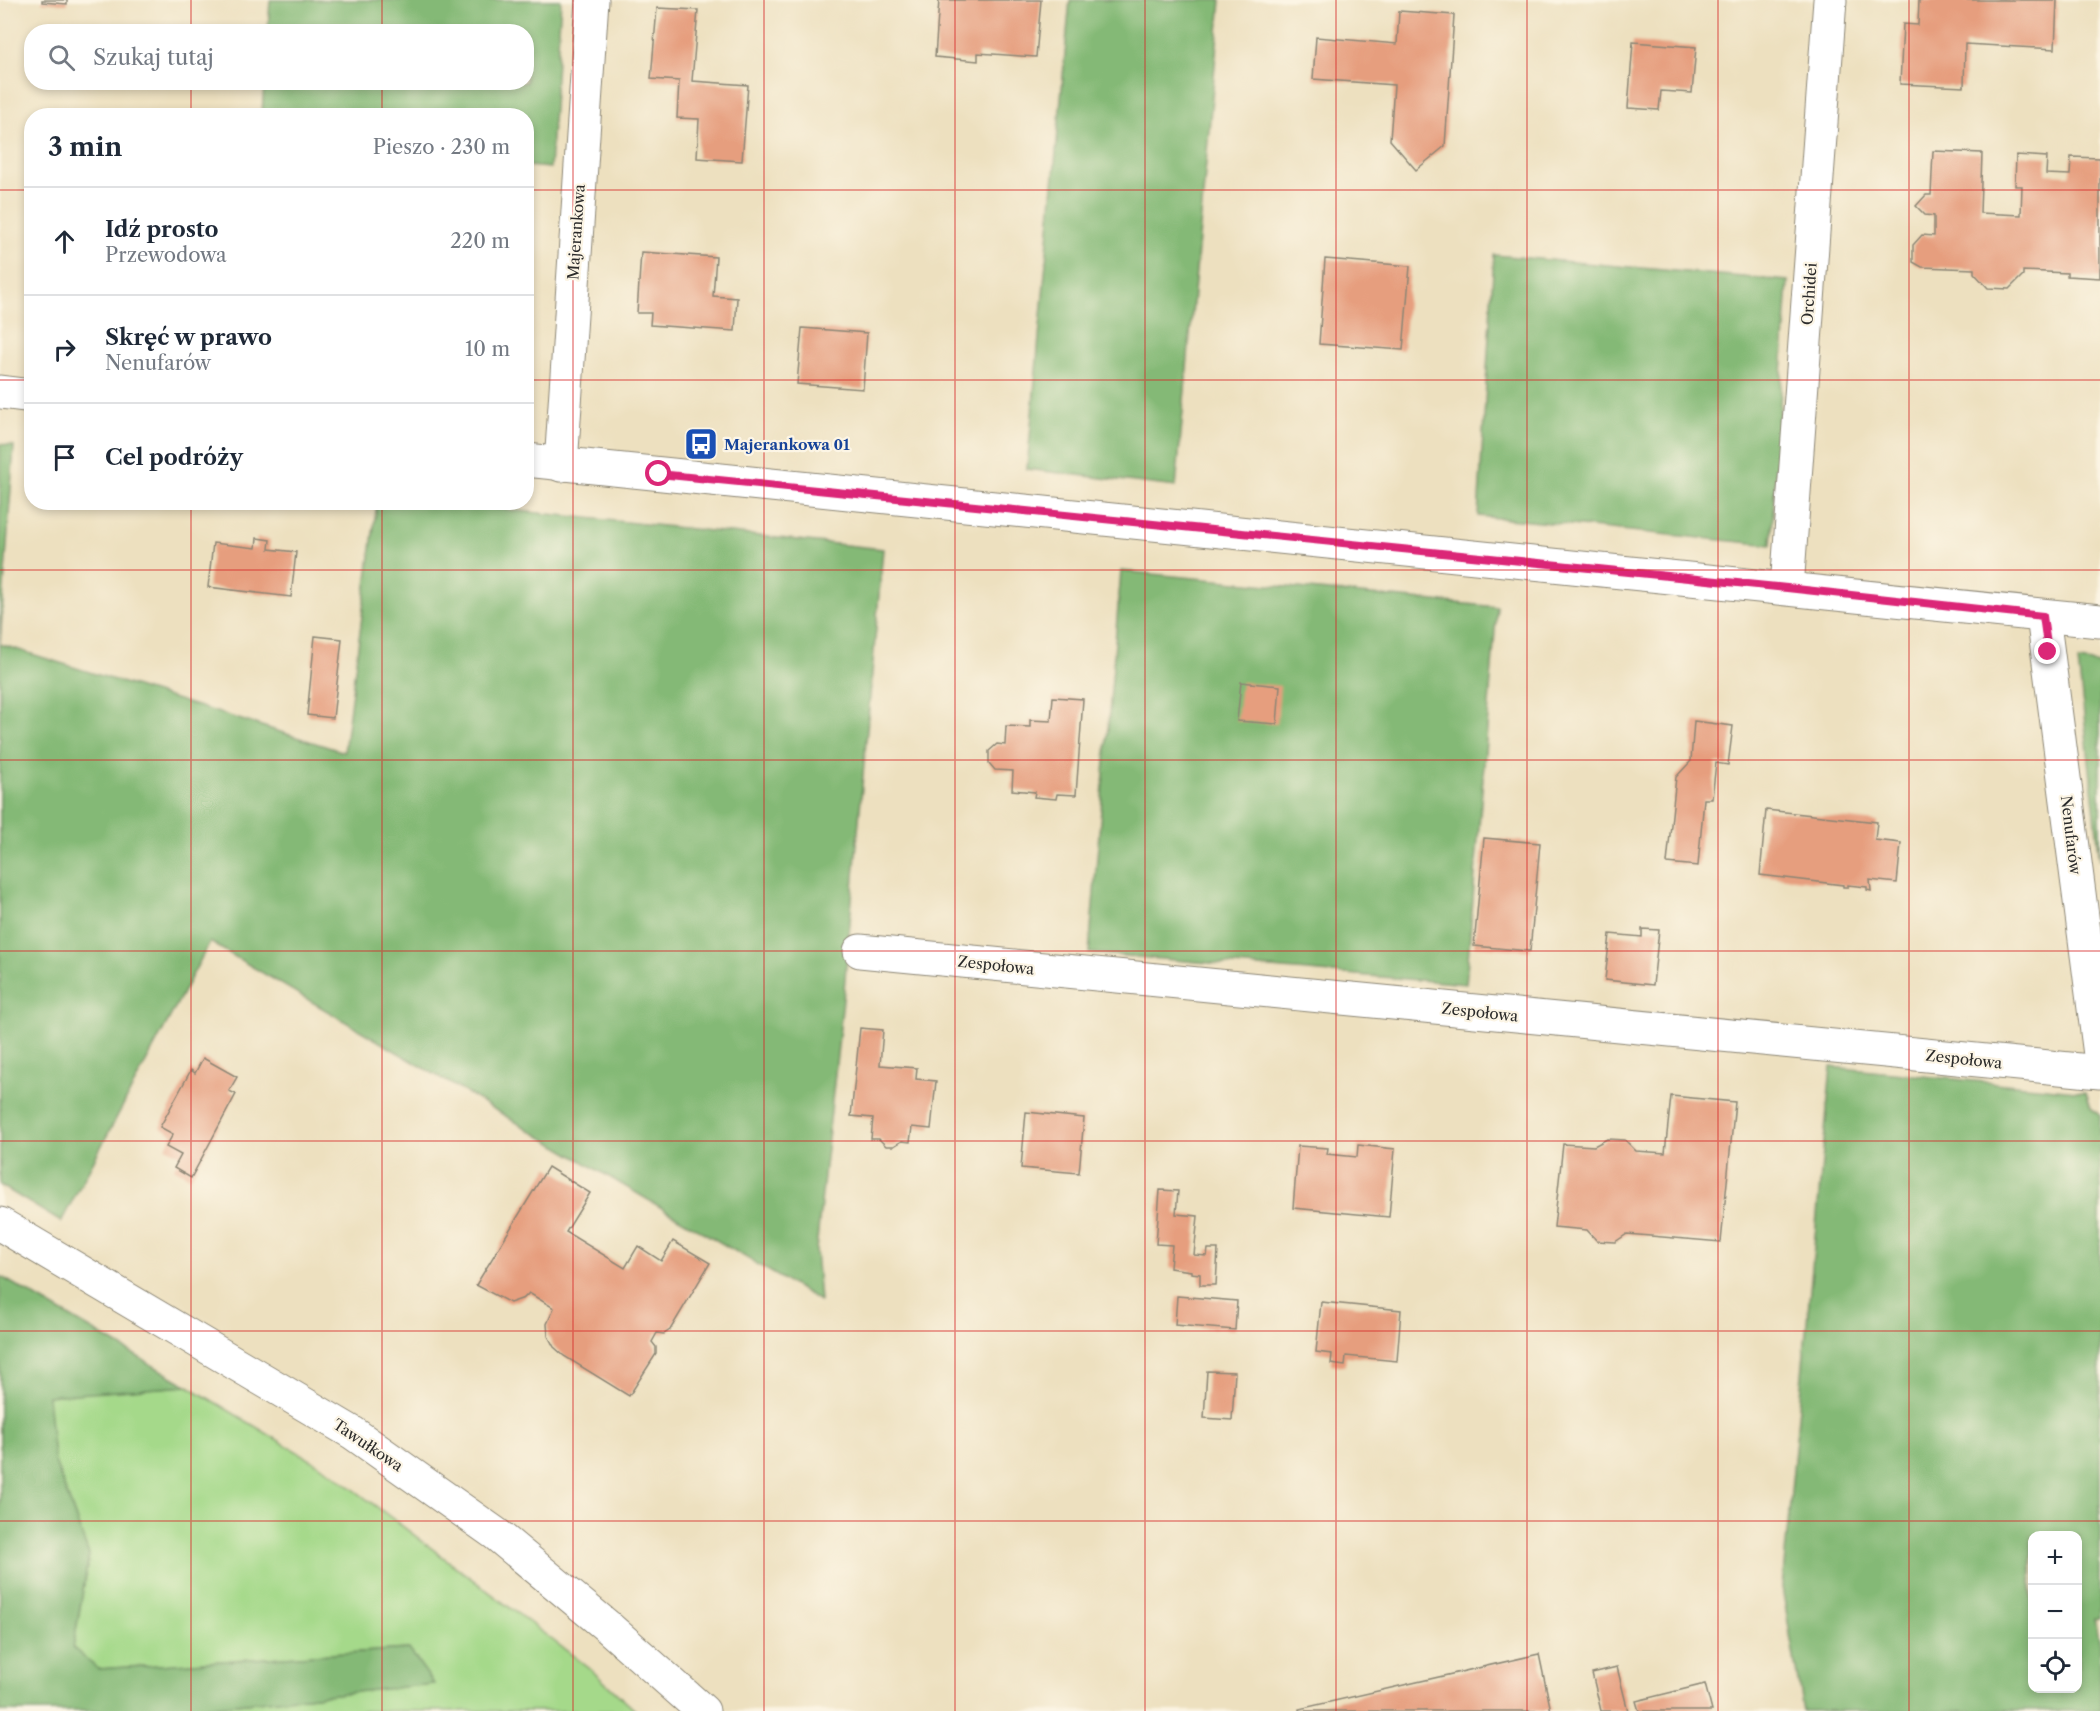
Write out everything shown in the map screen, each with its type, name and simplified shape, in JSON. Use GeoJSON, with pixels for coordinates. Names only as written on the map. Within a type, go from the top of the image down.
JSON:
{"type":"FeatureCollection","features":[{"type":"Feature","properties":{"kind":"street","name":"Majerankowa"},"geometry":{"type":"LineString","coordinates":[[561,465],[592,0]]}},
{"type":"Feature","properties":{"kind":"street","name":"Orchidei"},"geometry":{"type":"LineString","coordinates":[[1787,588],[1830,0]]}},
{"type":"Feature","properties":{"kind":"street"},"geometry":{"type":"LineString","coordinates":[[0,392],[24,395]]}},
{"type":"Feature","properties":{"kind":"street"},"geometry":{"type":"LineString","coordinates":[[534,461],[2100,621]]}},
{"type":"Feature","properties":{"kind":"street","name":"Nenufarów"},"geometry":{"type":"LineString","coordinates":[[2043,616],[2100,1055]]}},
{"type":"Feature","properties":{"kind":"street","name":"Zespołowa"},"geometry":{"type":"LineString","coordinates":[[860,951],[2100,1072]]}},
{"type":"Feature","properties":{"kind":"street","name":"Tawułkowa"},"geometry":{"type":"LineString","coordinates":[[0,1224],[353,1433],[495,1534],[608,1627],[703,1711]]}},
{"type":"Feature","properties":{"kind":"green space"},"geometry":{"type":"Polygon","coordinates":[[[270,0],[561,0],[550,168],[534,167],[534,108],[262,108],[264,90],[534,90],[534,24],[268,24],[270,0]]]}},
{"type":"Feature","properties":{"kind":"green space"},"geometry":{"type":"Polygon","coordinates":[[[1070,0],[1221,0],[1176,487],[1027,469],[1070,0]]]}},
{"type":"Feature","properties":{"kind":"green space"},"geometry":{"type":"Polygon","coordinates":[[[1494,255],[1788,281],[1771,545],[1478,516],[1494,255]]]}},
{"type":"Feature","properties":{"kind":"green space"},"geometry":{"type":"Polygon","coordinates":[[[0,444],[14,446],[0,643],[0,444]]]}},
{"type":"Feature","properties":{"kind":"green space"},"geometry":{"type":"Polygon","coordinates":[[[376,510],[509,510],[883,549],[844,990],[816,1250],[820,1301],[210,942],[61,1222],[0,1185],[0,644],[344,752],[376,510]]]}},
{"type":"Feature","properties":{"kind":"green space"},"geometry":{"type":"Polygon","coordinates":[[[1121,571],[1497,607],[1466,984],[1089,953],[1121,571]]]}},
{"type":"Feature","properties":{"kind":"green space"},"geometry":{"type":"Polygon","coordinates":[[[2078,661],[2100,664],[2100,860],[2078,661]]]}},
{"type":"Feature","properties":{"kind":"green space"},"geometry":{"type":"Polygon","coordinates":[[[1831,1067],[2086,1092],[2091,1107],[2100,1116],[2100,1618],[2095,1619],[2100,1643],[2100,1711],[1803,1711],[1782,1587],[1831,1067]]]}},
{"type":"Feature","properties":{"kind":"green space"},"geometry":{"type":"Polygon","coordinates":[[[0,1276],[188,1386],[48,1396],[54,1459],[89,1555],[73,1648],[98,1669],[409,1649],[434,1684],[167,1711],[0,1711],[0,1276]]]}},
{"type":"Feature","properties":{"kind":"green space"},"geometry":{"type":"Polygon","coordinates":[[[188,1386],[331,1472],[588,1667],[636,1711],[167,1711],[433,1684],[408,1649],[98,1669],[73,1648],[89,1555],[54,1459],[47,1395],[188,1386]]]}},
{"type":"Feature","properties":{"kind":"building"},"geometry":{"type":"Polygon","coordinates":[[[42,0],[67,0],[67,4],[42,2],[42,0]]]}},
{"type":"Feature","properties":{"kind":"building"},"geometry":{"type":"Polygon","coordinates":[[[939,0],[1041,0],[1036,57],[978,53],[978,61],[935,57],[939,0]]]}},
{"type":"Feature","properties":{"kind":"building"},"geometry":{"type":"Polygon","coordinates":[[[1919,0],[2057,0],[2055,49],[1965,44],[1964,87],[1900,84],[1903,24],[1918,25],[1919,0]]]}},
{"type":"Feature","properties":{"kind":"building"},"geometry":{"type":"Polygon","coordinates":[[[657,8],[698,10],[692,81],[748,85],[742,161],[697,158],[699,119],[677,118],[679,81],[651,79],[657,8]]]}},
{"type":"Feature","properties":{"kind":"building"},"geometry":{"type":"Polygon","coordinates":[[[1399,11],[1454,15],[1445,146],[1416,170],[1390,140],[1394,85],[1313,79],[1316,37],[1397,44],[1399,11]]]}},
{"type":"Feature","properties":{"kind":"building"},"geometry":{"type":"Polygon","coordinates":[[[1633,42],[1696,47],[1692,93],[1661,91],[1659,110],[1628,108],[1633,42]]]}},
{"type":"Feature","properties":{"kind":"building"},"geometry":{"type":"Polygon","coordinates":[[[1933,151],[1982,153],[1980,213],[2021,215],[2022,186],[2015,186],[2016,155],[2047,157],[2046,174],[2070,175],[2071,157],[2100,158],[2100,278],[2067,276],[2067,273],[2023,271],[2023,275],[2009,289],[1988,288],[1974,273],[1974,269],[1922,267],[1913,262],[1913,245],[1922,235],[1934,236],[1934,216],[1925,215],[1916,206],[1926,195],[1931,195],[1933,151]]]}},
{"type":"Feature","properties":{"kind":"building"},"geometry":{"type":"Polygon","coordinates":[[[641,252],[716,257],[713,296],[737,298],[735,331],[650,325],[651,313],[637,313],[641,252]]]}},
{"type":"Feature","properties":{"kind":"building"},"geometry":{"type":"Polygon","coordinates":[[[1325,259],[1410,266],[1403,350],[1319,344],[1325,259]]]}},
{"type":"Feature","properties":{"kind":"building"},"geometry":{"type":"Polygon","coordinates":[[[802,328],[867,333],[863,389],[797,384],[802,328]]]}},
{"type":"Feature","properties":{"kind":"building"},"geometry":{"type":"Polygon","coordinates":[[[257,538],[270,540],[269,549],[296,552],[291,597],[208,587],[213,543],[256,548],[257,538]]]}},
{"type":"Feature","properties":{"kind":"building"},"geometry":{"type":"Polygon","coordinates":[[[315,636],[342,639],[333,718],[307,715],[315,636]]]}},
{"type":"Feature","properties":{"kind":"building"},"geometry":{"type":"Polygon","coordinates":[[[1241,682],[1280,686],[1277,724],[1237,721],[1241,682]]]}},
{"type":"Feature","properties":{"kind":"building"},"geometry":{"type":"Polygon","coordinates":[[[1053,697],[1083,699],[1076,795],[1057,794],[1056,799],[1034,797],[1035,792],[1012,790],[1013,771],[995,770],[989,763],[989,751],[997,744],[1005,745],[1006,726],[1030,727],[1030,720],[1051,721],[1053,697]]]}},
{"type":"Feature","properties":{"kind":"building"},"geometry":{"type":"Polygon","coordinates":[[[1694,721],[1733,726],[1728,765],[1716,763],[1712,799],[1704,799],[1698,866],[1667,863],[1676,777],[1691,761],[1694,721]]]}},
{"type":"Feature","properties":{"kind":"building"},"geometry":{"type":"Polygon","coordinates":[[[1766,810],[1877,822],[1875,840],[1901,843],[1897,883],[1870,880],[1871,891],[1867,890],[1867,887],[1848,885],[1848,887],[1843,887],[1843,885],[1760,875],[1766,810]]]}},
{"type":"Feature","properties":{"kind":"building"},"geometry":{"type":"Polygon","coordinates":[[[1484,838],[1540,843],[1530,951],[1474,946],[1484,838]]]}},
{"type":"Feature","properties":{"kind":"building"},"geometry":{"type":"Polygon","coordinates":[[[1642,929],[1659,930],[1653,985],[1605,980],[1610,934],[1642,937],[1642,929]]]}},
{"type":"Feature","properties":{"kind":"building"},"geometry":{"type":"Polygon","coordinates":[[[860,1028],[883,1030],[880,1065],[917,1068],[916,1079],[936,1081],[931,1129],[912,1127],[910,1142],[902,1141],[894,1146],[886,1146],[879,1139],[871,1139],[873,1118],[851,1116],[860,1028]]]}},
{"type":"Feature","properties":{"kind":"building"},"geometry":{"type":"Polygon","coordinates":[[[203,1058],[237,1077],[229,1091],[236,1094],[191,1178],[174,1168],[181,1155],[166,1147],[173,1134],[160,1127],[191,1070],[195,1073],[203,1058]]]}},
{"type":"Feature","properties":{"kind":"building"},"geometry":{"type":"Polygon","coordinates":[[[1671,1096],[1735,1102],[1721,1242],[1627,1234],[1615,1242],[1597,1241],[1587,1230],[1554,1227],[1563,1144],[1594,1146],[1607,1139],[1625,1140],[1636,1151],[1665,1153],[1671,1096]]]}},
{"type":"Feature","properties":{"kind":"building"},"geometry":{"type":"Polygon","coordinates":[[[1026,1112],[1084,1118],[1079,1173],[1021,1168],[1026,1112]]]}},
{"type":"Feature","properties":{"kind":"building"},"geometry":{"type":"Polygon","coordinates":[[[1358,1145],[1395,1149],[1389,1217],[1293,1208],[1298,1146],[1328,1148],[1327,1154],[1357,1157],[1358,1145]]]}},
{"type":"Feature","properties":{"kind":"building"},"geometry":{"type":"Polygon","coordinates":[[[548,1167],[590,1193],[566,1232],[625,1268],[638,1246],[661,1261],[673,1241],[710,1263],[670,1330],[664,1334],[657,1333],[652,1342],[656,1347],[656,1354],[629,1396],[564,1356],[554,1347],[548,1336],[547,1324],[554,1308],[529,1293],[524,1298],[510,1303],[476,1285],[548,1167]]]}},
{"type":"Feature","properties":{"kind":"building"},"geometry":{"type":"Polygon","coordinates":[[[1160,1190],[1178,1191],[1176,1214],[1198,1216],[1194,1255],[1207,1256],[1208,1249],[1218,1249],[1216,1285],[1200,1285],[1200,1274],[1170,1268],[1172,1245],[1156,1244],[1160,1190]]]}},
{"type":"Feature","properties":{"kind":"building"},"geometry":{"type":"Polygon","coordinates":[[[1177,1296],[1237,1301],[1235,1330],[1175,1325],[1177,1296]]]}},
{"type":"Feature","properties":{"kind":"building"},"geometry":{"type":"Polygon","coordinates":[[[1321,1302],[1401,1310],[1397,1361],[1346,1356],[1345,1366],[1331,1364],[1332,1354],[1316,1352],[1321,1302]]]}},
{"type":"Feature","properties":{"kind":"building"},"geometry":{"type":"Polygon","coordinates":[[[1207,1371],[1235,1372],[1232,1420],[1204,1418],[1207,1371]]]}},
{"type":"Feature","properties":{"kind":"building"},"geometry":{"type":"Polygon","coordinates":[[[1539,1654],[1551,1711],[1299,1711],[1299,1709],[1539,1654]]]}},
{"type":"Feature","properties":{"kind":"building"},"geometry":{"type":"Polygon","coordinates":[[[1617,1667],[1628,1711],[1601,1711],[1592,1673],[1617,1667]]]}},
{"type":"Feature","properties":{"kind":"building"},"geometry":{"type":"Polygon","coordinates":[[[1705,1684],[1712,1711],[1639,1711],[1636,1701],[1705,1684]]]}},
{"type":"Feature","properties":{"kind":"place","name":"Majerankowa 01"},"geometry":{"type":"Point","coordinates":[701,444]}},
{"type":"Feature","properties":{"kind":"route"},"geometry":{"type":"LineString","coordinates":[[659,474],[2043,616],[2048,652]]}}]}
